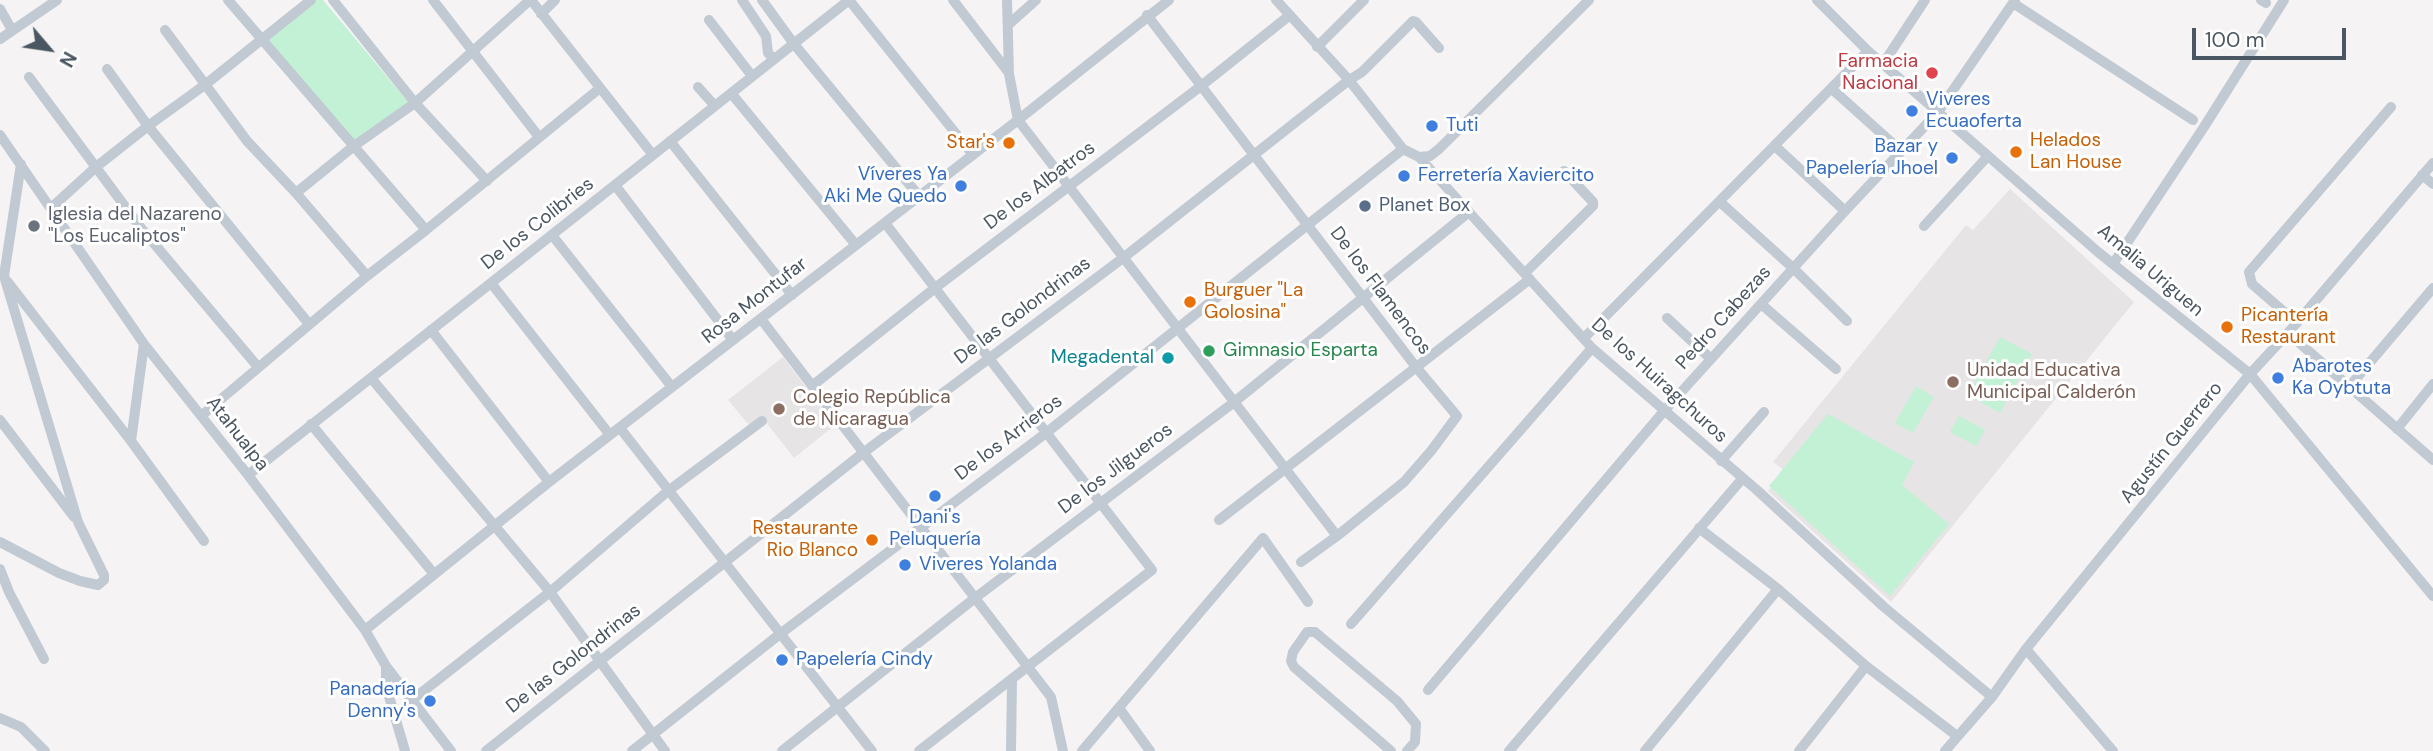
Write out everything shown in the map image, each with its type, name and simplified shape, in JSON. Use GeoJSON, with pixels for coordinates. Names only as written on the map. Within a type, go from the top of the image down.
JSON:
{"type":"FeatureCollection","features":[{"type":"Feature","properties":{"kind":"street"},"geometry":{"type":"LineString","coordinates":[[0,39],[57,0]]}},
{"type":"Feature","properties":{"kind":"street"},"geometry":{"type":"LineString","coordinates":[[228,0],[426,230]]}},
{"type":"Feature","properties":{"kind":"street"},"geometry":{"type":"LineString","coordinates":[[51,208],[96,167],[311,0]]}},
{"type":"Feature","properties":{"kind":"street"},"geometry":{"type":"LineString","coordinates":[[333,0],[415,103],[487,181]]}},
{"type":"Feature","properties":{"kind":"street"},"geometry":{"type":"LineString","coordinates":[[433,0],[539,137]]}},
{"type":"Feature","properties":{"kind":"street"},"geometry":{"type":"LineString","coordinates":[[296,193],[354,146],[415,103],[530,0],[653,155]]}},
{"type":"Feature","properties":{"kind":"street"},"geometry":{"type":"LineString","coordinates":[[541,14],[555,0]]}},
{"type":"Feature","properties":{"kind":"street"},"geometry":{"type":"LineString","coordinates":[[741,0],[766,36],[768,53],[774,59]]}},
{"type":"Feature","properties":{"kind":"street"},"geometry":{"type":"LineString","coordinates":[[762,0],[794,44],[919,196]]}},
{"type":"Feature","properties":{"kind":"street"},"geometry":{"type":"LineString","coordinates":[[849,0],[973,155]]}},
{"type":"Feature","properties":{"kind":"street","name":"De los Colibries"},"geometry":{"type":"LineString","coordinates":[[248,475],[849,0]]}},
{"type":"Feature","properties":{"kind":"street"},"geometry":{"type":"LineString","coordinates":[[953,0],[1009,74]]}},
{"type":"Feature","properties":{"kind":"street"},"geometry":{"type":"LineString","coordinates":[[1007,0],[1009,74],[1018,120],[1337,536]]}},
{"type":"Feature","properties":{"kind":"street"},"geometry":{"type":"LineString","coordinates":[[1008,25],[1036,0]]}},
{"type":"Feature","properties":{"kind":"street","name":"Rosa Montufar"},"geometry":{"type":"LineString","coordinates":[[365,630],[549,482],[1169,0]]}},
{"type":"Feature","properties":{"kind":"street","name":"De los Huiragchuros"},"geometry":{"type":"LineString","coordinates":[[1276,0],[1349,80],[1403,149],[1419,157],[1592,348],[1884,607],[1992,697]]}},
{"type":"Feature","properties":{"kind":"street"},"geometry":{"type":"LineString","coordinates":[[1317,47],[1364,0]]}},
{"type":"Feature","properties":{"kind":"street"},"geometry":{"type":"LineString","coordinates":[[1419,157],[1430,156],[1439,149],[1589,0]]}},
{"type":"Feature","properties":{"kind":"street","name":"Amalia Uriguen"},"geometry":{"type":"LineString","coordinates":[[1817,0],[1868,51],[1987,156],[2113,264],[2250,374],[2433,596]]}},
{"type":"Feature","properties":{"kind":"street"},"geometry":{"type":"LineString","coordinates":[[1883,64],[1925,0]]}},
{"type":"Feature","properties":{"kind":"street"},"geometry":{"type":"LineString","coordinates":[[2113,264],[2284,0]]}},
{"type":"Feature","properties":{"kind":"street"},"geometry":{"type":"LineString","coordinates":[[2014,2],[2193,120]]}},
{"type":"Feature","properties":{"kind":"street","name":"Pedro Cabezas"},"geometry":{"type":"LineString","coordinates":[[1428,690],[1664,411],[1938,112],[2014,2]]}},
{"type":"Feature","properties":{"kind":"street"},"geometry":{"type":"LineString","coordinates":[[0,9],[12,30]]}},
{"type":"Feature","properties":{"kind":"street","name":"De los Flamencos"},"geometry":{"type":"LineString","coordinates":[[1147,15],[1416,367],[1457,416],[1404,482],[1301,562]]}},
{"type":"Feature","properties":{"kind":"street","name":"De los Albatros"},"geometry":{"type":"LineString","coordinates":[[812,386],[1290,15]]}},
{"type":"Feature","properties":{"kind":"street"},"geometry":{"type":"LineString","coordinates":[[709,20],[752,76]]}},
{"type":"Feature","properties":{"kind":"street","name":"De las Golondrinas"},"geometry":{"type":"LineString","coordinates":[[486,751],[863,453],[1123,258],[1369,65],[1413,21],[1439,48]]}},
{"type":"Feature","properties":{"kind":"street"},"geometry":{"type":"LineString","coordinates":[[165,30],[247,141],[367,276]]}},
{"type":"Feature","properties":{"kind":"street"},"geometry":{"type":"LineString","coordinates":[[1584,338],[1868,51]]}},
{"type":"Feature","properties":{"kind":"street"},"geometry":{"type":"LineString","coordinates":[[107,69],[148,126],[309,324]]}},
{"type":"Feature","properties":{"kind":"street"},"geometry":{"type":"LineString","coordinates":[[29,77],[141,228],[258,368]]}},
{"type":"Feature","properties":{"kind":"street"},"geometry":{"type":"LineString","coordinates":[[698,87],[715,106]]}},
{"type":"Feature","properties":{"kind":"street"},"geometry":{"type":"LineString","coordinates":[[201,416],[367,276],[600,88]]}},
{"type":"Feature","properties":{"kind":"street"},"geometry":{"type":"LineString","coordinates":[[1832,89],[1901,151]]}},
{"type":"Feature","properties":{"kind":"street"},"geometry":{"type":"LineString","coordinates":[[731,93],[856,245]]}},
{"type":"Feature","properties":{"kind":"street"},"geometry":{"type":"LineString","coordinates":[[2297,323],[2252,284],[2249,272],[2391,107]]}},
{"type":"Feature","properties":{"kind":"street","name":"Atahualpa"},"geometry":{"type":"LineString","coordinates":[[0,135],[144,344],[248,475],[365,630],[386,666],[451,751]]}},
{"type":"Feature","properties":{"kind":"street"},"geometry":{"type":"LineString","coordinates":[[670,141],[792,295]]}},
{"type":"Feature","properties":{"kind":"street"},"geometry":{"type":"LineString","coordinates":[[1775,146],[1845,211]]}},
{"type":"Feature","properties":{"kind":"street","name":"De los Arrieros"},"geometry":{"type":"LineString","coordinates":[[632,751],[920,527],[1046,433],[1403,149]]}},
{"type":"Feature","properties":{"kind":"street"},"geometry":{"type":"LineString","coordinates":[[1924,226],[1987,156]]}},
{"type":"Feature","properties":{"kind":"street","name":"Agustín Guerrero"},"geometry":{"type":"LineString","coordinates":[[1945,751],[1992,697],[2026,649],[2250,374],[2433,163]]}},
{"type":"Feature","properties":{"kind":"street"},"geometry":{"type":"LineString","coordinates":[[0,542],[59,573],[98,585],[104,580],[78,522],[2,273],[21,164]]}},
{"type":"Feature","properties":{"kind":"street"},"geometry":{"type":"LineString","coordinates":[[1219,520],[1528,276],[1594,204],[1564,171]]}},
{"type":"Feature","properties":{"kind":"street"},"geometry":{"type":"LineString","coordinates":[[2422,175],[2433,184]]}},
{"type":"Feature","properties":{"kind":"street"},"geometry":{"type":"LineString","coordinates":[[615,185],[733,340]]}},
{"type":"Feature","properties":{"kind":"street"},"geometry":{"type":"LineString","coordinates":[[1720,202],[1847,321]]}},
{"type":"Feature","properties":{"kind":"street","name":"De los Jilgueros"},"geometry":{"type":"LineString","coordinates":[[782,751],[975,598],[1233,403],[1469,212]]}},
{"type":"Feature","properties":{"kind":"street"},"geometry":{"type":"LineString","coordinates":[[885,223],[1152,570],[919,751]]}},
{"type":"Feature","properties":{"kind":"street"},"geometry":{"type":"LineString","coordinates":[[552,235],[672,387]]}},
{"type":"Feature","properties":{"kind":"street"},"geometry":{"type":"LineString","coordinates":[[2,273],[204,541]]}},
{"type":"Feature","properties":{"kind":"street"},"geometry":{"type":"LineString","coordinates":[[491,283],[668,491],[872,751]]}},
{"type":"Feature","properties":{"kind":"street"},"geometry":{"type":"LineString","coordinates":[[2349,387],[2433,288]]}},
{"type":"Feature","properties":{"kind":"street"},"geometry":{"type":"LineString","coordinates":[[1760,304],[1836,369]]}},
{"type":"Feature","properties":{"kind":"street"},"geometry":{"type":"LineString","coordinates":[[1667,318],[1711,359]]}},
{"type":"Feature","properties":{"kind":"street"},"geometry":{"type":"LineString","coordinates":[[761,319],[1051,697],[1063,751]]}},
{"type":"Feature","properties":{"kind":"street"},"geometry":{"type":"LineString","coordinates":[[431,330],[549,482]]}},
{"type":"Feature","properties":{"kind":"street"},"geometry":{"type":"LineString","coordinates":[[2288,333],[2433,460]]}},
{"type":"Feature","properties":{"kind":"street"},"geometry":{"type":"LineString","coordinates":[[131,441],[144,344]]}},
{"type":"Feature","properties":{"kind":"street"},"geometry":{"type":"LineString","coordinates":[[1350,624],[1592,348]]}},
{"type":"Feature","properties":{"kind":"street"},"geometry":{"type":"LineString","coordinates":[[371,378],[550,592],[665,751]]}},
{"type":"Feature","properties":{"kind":"street"},"geometry":{"type":"LineString","coordinates":[[2396,429],[2433,384]]}},
{"type":"Feature","properties":{"kind":"street"},"geometry":{"type":"LineString","coordinates":[[1721,461],[1764,412]]}},
{"type":"Feature","properties":{"kind":"street"},"geometry":{"type":"LineString","coordinates":[[0,420],[78,522]]}},
{"type":"Feature","properties":{"kind":"street"},"geometry":{"type":"LineString","coordinates":[[412,700],[550,592],[668,491],[762,421]]}},
{"type":"Feature","properties":{"kind":"street"},"geometry":{"type":"LineString","coordinates":[[311,424],[434,574]]}},
{"type":"Feature","properties":{"kind":"street"},"geometry":{"type":"LineString","coordinates":[[1509,751],[1742,479]]}},
{"type":"Feature","properties":{"kind":"street"},"geometry":{"type":"LineString","coordinates":[[1699,528],[1778,589],[1866,666],[1957,736]]}},
{"type":"Feature","properties":{"kind":"street"},"geometry":{"type":"LineString","coordinates":[[1082,751],[1263,538],[1308,602]]}},
{"type":"Feature","properties":{"kind":"street"},"geometry":{"type":"LineString","coordinates":[[0,569],[44,659]]}},
{"type":"Feature","properties":{"kind":"street"},"geometry":{"type":"LineString","coordinates":[[1645,751],[1778,589]]}},
{"type":"Feature","properties":{"kind":"street"},"geometry":{"type":"LineString","coordinates":[[1391,751],[1294,667],[1291,661],[1293,652],[1307,632],[1315,632],[1398,701],[1416,724],[1411,746]]}},
{"type":"Feature","properties":{"kind":"street"},"geometry":{"type":"LineString","coordinates":[[2026,649],[2113,751]]}},
{"type":"Feature","properties":{"kind":"street"},"geometry":{"type":"LineString","coordinates":[[386,666],[386,686],[405,751]]}},
{"type":"Feature","properties":{"kind":"street"},"geometry":{"type":"LineString","coordinates":[[1799,751],[1866,666]]}},
{"type":"Feature","properties":{"kind":"street"},"geometry":{"type":"LineString","coordinates":[[1011,751],[1012,680]]}},
{"type":"Feature","properties":{"kind":"street"},"geometry":{"type":"LineString","coordinates":[[1119,708],[1150,751]]}},
{"type":"Feature","properties":{"kind":"street"},"geometry":{"type":"LineString","coordinates":[[0,718],[21,727],[45,751]]}},
{"type":"Feature","properties":{"kind":"shaded area","name":"Unidad Educativa Municipal Calderón"},"geometry":{"type":"Polygon","coordinates":[[[2010,189],[2134,302],[1891,602],[1768,491],[1784,470],[1773,462],[1966,225],[1973,230],[2010,189]]]}},
{"type":"Feature","properties":{"kind":"shaded area","name":"Colegio República de Nicaragua"},"geometry":{"type":"Polygon","coordinates":[[[783,357],[835,425],[794,458],[762,417],[749,425],[728,400],[783,357]]]}},
{"type":"Feature","properties":{"kind":"green space"},"geometry":{"type":"Polygon","coordinates":[[[316,0],[323,0],[408,102],[357,143],[266,41],[316,0]]]}},
{"type":"Feature","properties":{"kind":"green space"},"geometry":{"type":"Polygon","coordinates":[[[2000,337],[2032,354],[2000,413],[1968,395],[2000,337]]]}},
{"type":"Feature","properties":{"kind":"green space"},"geometry":{"type":"Polygon","coordinates":[[[1916,386],[1934,397],[1913,433],[1895,423],[1916,386]]]}},
{"type":"Feature","properties":{"kind":"green space"},"geometry":{"type":"Polygon","coordinates":[[[1828,414],[1914,462],[1902,485],[1949,524],[1890,596],[1769,486],[1828,414]]]}},
{"type":"Feature","properties":{"kind":"green space"},"geometry":{"type":"Polygon","coordinates":[[[1959,416],[1985,430],[1976,446],[1950,432],[1959,416]]]}},
{"type":"Feature","properties":{"kind":"place","name":"Farmacia Nacional"},"geometry":{"type":"Point","coordinates":[1932,73]}},
{"type":"Feature","properties":{"kind":"place","name":"Viveres Ecuaoferta"},"geometry":{"type":"Point","coordinates":[1912,111]}},
{"type":"Feature","properties":{"kind":"place","name":"Tuti"},"geometry":{"type":"Point","coordinates":[1432,126]}},
{"type":"Feature","properties":{"kind":"place","name":"Star's"},"geometry":{"type":"Point","coordinates":[1009,143]}},
{"type":"Feature","properties":{"kind":"place","name":"Helados Lan House"},"geometry":{"type":"Point","coordinates":[2016,152]}},
{"type":"Feature","properties":{"kind":"place","name":"Bazar y Papelería Jhoel"},"geometry":{"type":"Point","coordinates":[1952,158]}},
{"type":"Feature","properties":{"kind":"place","name":"Ferretería Xaviercito"},"geometry":{"type":"Point","coordinates":[1404,176]}},
{"type":"Feature","properties":{"kind":"place","name":"Víveres Ya Aki Me Quedo"},"geometry":{"type":"Point","coordinates":[961,186]}},
{"type":"Feature","properties":{"kind":"place","name":"Planet Box"},"geometry":{"type":"Point","coordinates":[1365,206]}},
{"type":"Feature","properties":{"kind":"place","name":"Iglesia del Nazareno \"Los Eucaliptos\""},"geometry":{"type":"Point","coordinates":[34,226]}},
{"type":"Feature","properties":{"kind":"place","name":"Burguer \"La Golosina\""},"geometry":{"type":"Point","coordinates":[1190,302]}},
{"type":"Feature","properties":{"kind":"place","name":"Picantería Restaurant"},"geometry":{"type":"Point","coordinates":[2227,327]}},
{"type":"Feature","properties":{"kind":"place","name":"Gimnasio Esparta"},"geometry":{"type":"Point","coordinates":[1209,351]}},
{"type":"Feature","properties":{"kind":"place","name":"Megadental"},"geometry":{"type":"Point","coordinates":[1168,358]}},
{"type":"Feature","properties":{"kind":"place","name":"Abarotes Ka Oybtuta"},"geometry":{"type":"Point","coordinates":[2278,378]}},
{"type":"Feature","properties":{"kind":"place","name":"Unidad Educativa Municipal Calderón"},"geometry":{"type":"Point","coordinates":[1953,382]}},
{"type":"Feature","properties":{"kind":"place","name":"Colegio República de Nicaragua"},"geometry":{"type":"Point","coordinates":[779,409]}},
{"type":"Feature","properties":{"kind":"place","name":"Dani's Peluquería"},"geometry":{"type":"Point","coordinates":[935,496]}},
{"type":"Feature","properties":{"kind":"place","name":"Restaurante Rio Blanco"},"geometry":{"type":"Point","coordinates":[872,540]}},
{"type":"Feature","properties":{"kind":"place","name":"Viveres Yolanda"},"geometry":{"type":"Point","coordinates":[905,565]}},
{"type":"Feature","properties":{"kind":"place","name":"Papelería Cindy"},"geometry":{"type":"Point","coordinates":[782,660]}},
{"type":"Feature","properties":{"kind":"place","name":"Panadería Denny's"},"geometry":{"type":"Point","coordinates":[430,701]}}]}
